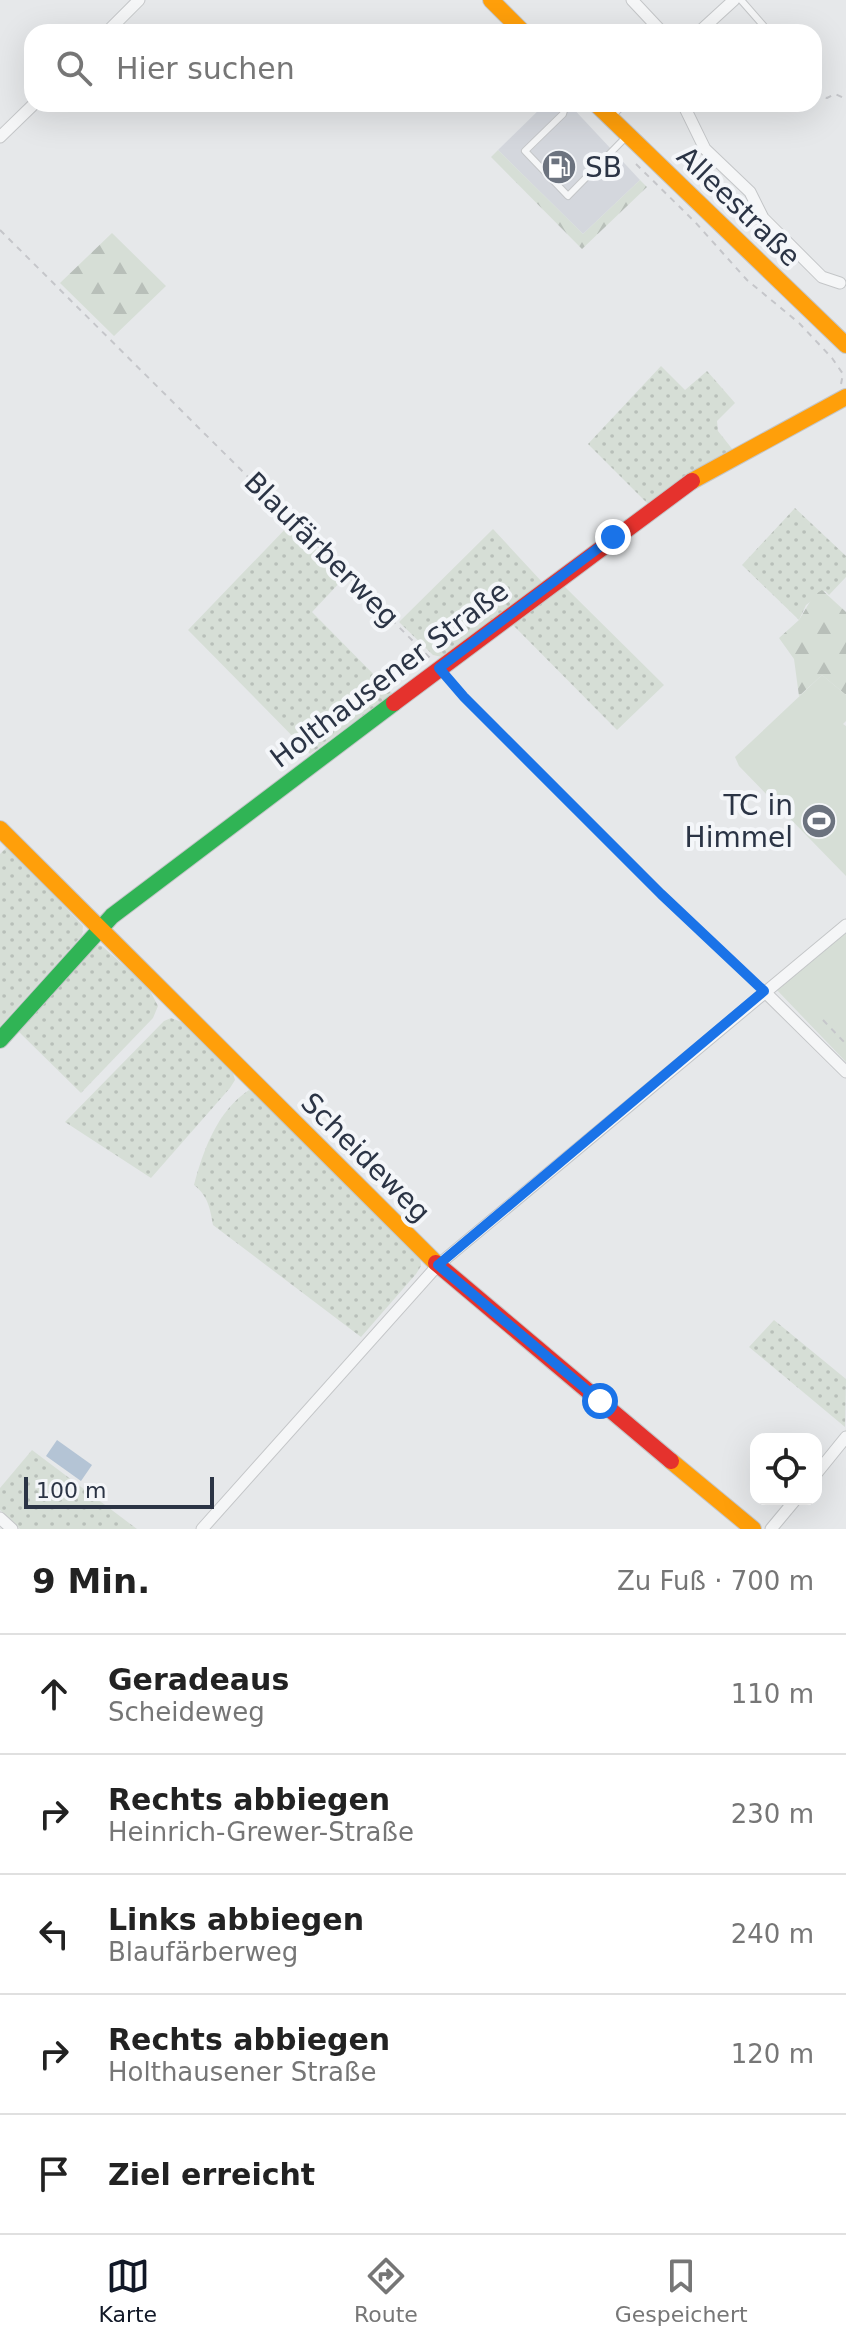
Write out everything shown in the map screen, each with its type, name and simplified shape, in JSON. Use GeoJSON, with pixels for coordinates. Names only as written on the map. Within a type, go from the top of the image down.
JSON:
{"type":"FeatureCollection","features":[{"type":"Feature","properties":{"kind":"street"},"geometry":{"type":"LineString","coordinates":[[115,24],[139,0]]}},
{"type":"Feature","properties":{"kind":"street"},"geometry":{"type":"LineString","coordinates":[[491,0],[515,24]]}},
{"type":"Feature","properties":{"kind":"street"},"geometry":{"type":"LineString","coordinates":[[632,0],[654,24]]}},
{"type":"Feature","properties":{"kind":"street"},"geometry":{"type":"LineString","coordinates":[[708,24],[734,0]]}},
{"type":"Feature","properties":{"kind":"street"},"geometry":{"type":"LineString","coordinates":[[0,137],[26,112]]}},
{"type":"Feature","properties":{"kind":"street","name":"Alleestraße"},"geometry":{"type":"LineString","coordinates":[[603,112],[622,140],[846,345]]}},
{"type":"Feature","properties":{"kind":"street"},"geometry":{"type":"LineString","coordinates":[[687,112],[705,149],[750,192],[763,218],[822,277],[840,283]]}},
{"type":"Feature","properties":{"kind":"street","name":"Holthausener Straße"},"geometry":{"type":"LineString","coordinates":[[0,1040],[112,916],[683,486],[843,392]]}},
{"type":"Feature","properties":{"kind":"street","name":"Scheideweg"},"geometry":{"type":"LineString","coordinates":[[0,829],[438,1265],[753,1529]]}},
{"type":"Feature","properties":{"kind":"street"},"geometry":{"type":"LineString","coordinates":[[202,1529],[438,1265],[846,925]]}},
{"type":"Feature","properties":{"kind":"street"},"geometry":{"type":"LineString","coordinates":[[764,991],[846,1072]]}},
{"type":"Feature","properties":{"kind":"street"},"geometry":{"type":"LineString","coordinates":[[822,1467],[846,1437]]}},
{"type":"Feature","properties":{"kind":"street"},"geometry":{"type":"LineString","coordinates":[[771,1529],[791,1505]]}},
{"type":"Feature","properties":{"kind":"street"},"geometry":{"type":"LineString","coordinates":[[0,1518],[12,1529]]}},
{"type":"Feature","properties":{"kind":"lane"},"geometry":{"type":"LineString","coordinates":[[741,0],[762,24]]}},
{"type":"Feature","properties":{"kind":"lane"},"geometry":{"type":"LineString","coordinates":[[564,112],[525,151],[568,196],[622,140]]}},
{"type":"Feature","properties":{"kind":"path"},"geometry":{"type":"LineString","coordinates":[[822,97],[835,94],[846,99]]}},
{"type":"Feature","properties":{"kind":"path"},"geometry":{"type":"LineString","coordinates":[[622,140],[747,280],[799,323],[832,358],[843,374],[843,392]]}},
{"type":"Feature","properties":{"kind":"path","name":"Blaufärberweg"},"geometry":{"type":"LineString","coordinates":[[0,230],[271,497],[464,697],[661,894],[764,991]]}},
{"type":"Feature","properties":{"kind":"path"},"geometry":{"type":"LineString","coordinates":[[823,1020],[846,1044]]}},
{"type":"Feature","properties":{"kind":"shaded area"},"geometry":{"type":"Polygon","coordinates":[[[537,112],[576,112],[640,180],[583,234],[498,150],[537,112]]]}},
{"type":"Feature","properties":{"kind":"green space"},"geometry":{"type":"Polygon","coordinates":[[[498,150],[583,234],[640,180],[647,187],[582,249],[491,157],[498,150]]]}},
{"type":"Feature","properties":{"kind":"green space"},"geometry":{"type":"Polygon","coordinates":[[[112,233],[166,286],[114,336],[60,283],[112,233]]]}},
{"type":"Feature","properties":{"kind":"green space"},"geometry":{"type":"Polygon","coordinates":[[[661,366],[685,390],[707,371],[735,403],[717,421],[718,431],[733,450],[649,505],[588,444],[661,366]]]}},
{"type":"Feature","properties":{"kind":"green space"},"geometry":{"type":"Polygon","coordinates":[[[795,508],[846,556],[846,577],[829,595],[825,591],[806,605],[799,620],[742,565],[795,508]]]}},
{"type":"Feature","properties":{"kind":"green space"},"geometry":{"type":"Polygon","coordinates":[[[291,523],[344,578],[312,612],[393,694],[310,754],[188,630],[291,523]]]}},
{"type":"Feature","properties":{"kind":"green space"},"geometry":{"type":"Polygon","coordinates":[[[493,529],[543,583],[450,652],[442,657],[433,655],[399,622],[493,529]]]}},
{"type":"Feature","properties":{"kind":"green space"},"geometry":{"type":"Polygon","coordinates":[[[563,585],[664,685],[617,730],[511,623],[563,585]]]}},
{"type":"Feature","properties":{"kind":"green space"},"geometry":{"type":"Polygon","coordinates":[[[822,590],[846,612],[846,695],[822,675],[799,696],[794,659],[779,638],[799,620],[814,595],[822,590]]]}},
{"type":"Feature","properties":{"kind":"green space","name":"TC in Himmel"},"geometry":{"type":"Polygon","coordinates":[[[822,675],[846,695],[846,721],[843,724],[846,726],[846,876],[739,766],[735,757],[822,675]]]}},
{"type":"Feature","properties":{"kind":"green space"},"geometry":{"type":"Polygon","coordinates":[[[8,846],[83,926],[82,935],[0,1026],[0,854],[8,846]]]}},
{"type":"Feature","properties":{"kind":"green space"},"geometry":{"type":"Polygon","coordinates":[[[846,930],[846,1062],[775,988],[846,930]]]}},
{"type":"Feature","properties":{"kind":"green space"},"geometry":{"type":"Polygon","coordinates":[[[95,944],[102,946],[148,987],[158,1006],[153,1018],[81,1093],[16,1029],[95,944]]]}},
{"type":"Feature","properties":{"kind":"green space"},"geometry":{"type":"Polygon","coordinates":[[[171,1018],[187,1024],[233,1073],[235,1080],[151,1178],[65,1122],[164,1021],[171,1018]]]}},
{"type":"Feature","properties":{"kind":"green space"},"geometry":{"type":"Polygon","coordinates":[[[249,1090],[420,1256],[421,1266],[416,1274],[361,1337],[213,1225],[205,1198],[194,1185],[207,1146],[220,1120],[249,1090]]]}},
{"type":"Feature","properties":{"kind":"green space"},"geometry":{"type":"Polygon","coordinates":[[[774,1320],[846,1379],[845,1427],[749,1347],[774,1320]]]}},
{"type":"Feature","properties":{"kind":"green space"},"geometry":{"type":"Polygon","coordinates":[[[32,1450],[137,1529],[20,1529],[0,1510],[0,1488],[32,1450]]]}},
{"type":"Feature","properties":{"kind":"water"},"geometry":{"type":"Polygon","coordinates":[[[57,1440],[92,1465],[81,1481],[46,1456],[57,1440]]]}},
{"type":"Feature","properties":{"kind":"traffic: fast"},"geometry":{"type":"LineString","coordinates":[[0,1040],[112,916],[394,703]]}},
{"type":"Feature","properties":{"kind":"traffic: slow"},"geometry":{"type":"LineString","coordinates":[[491,0],[515,24]]}},
{"type":"Feature","properties":{"kind":"traffic: slow"},"geometry":{"type":"LineString","coordinates":[[604,112],[846,345]]}},
{"type":"Feature","properties":{"kind":"traffic: slow"},"geometry":{"type":"LineString","coordinates":[[692,481],[846,397]]}},
{"type":"Feature","properties":{"kind":"traffic: slow"},"geometry":{"type":"LineString","coordinates":[[0,829],[436,1263]]}},
{"type":"Feature","properties":{"kind":"traffic: slow"},"geometry":{"type":"LineString","coordinates":[[671,1461],[753,1529]]}},
{"type":"Feature","properties":{"kind":"traffic: jam"},"geometry":{"type":"LineString","coordinates":[[394,703],[692,481]]}},
{"type":"Feature","properties":{"kind":"traffic: jam"},"geometry":{"type":"LineString","coordinates":[[436,1263],[671,1461]]}},
{"type":"Feature","properties":{"kind":"place","name":"SB"},"geometry":{"type":"Point","coordinates":[559,167]}},
{"type":"Feature","properties":{"kind":"place","name":"TC in Himmel"},"geometry":{"type":"Point","coordinates":[819,821]}},
{"type":"Feature","properties":{"kind":"route"},"geometry":{"type":"LineString","coordinates":[[600,1401],[438,1265],[764,991],[661,894],[464,697],[439,668],[613,537]]}}]}
